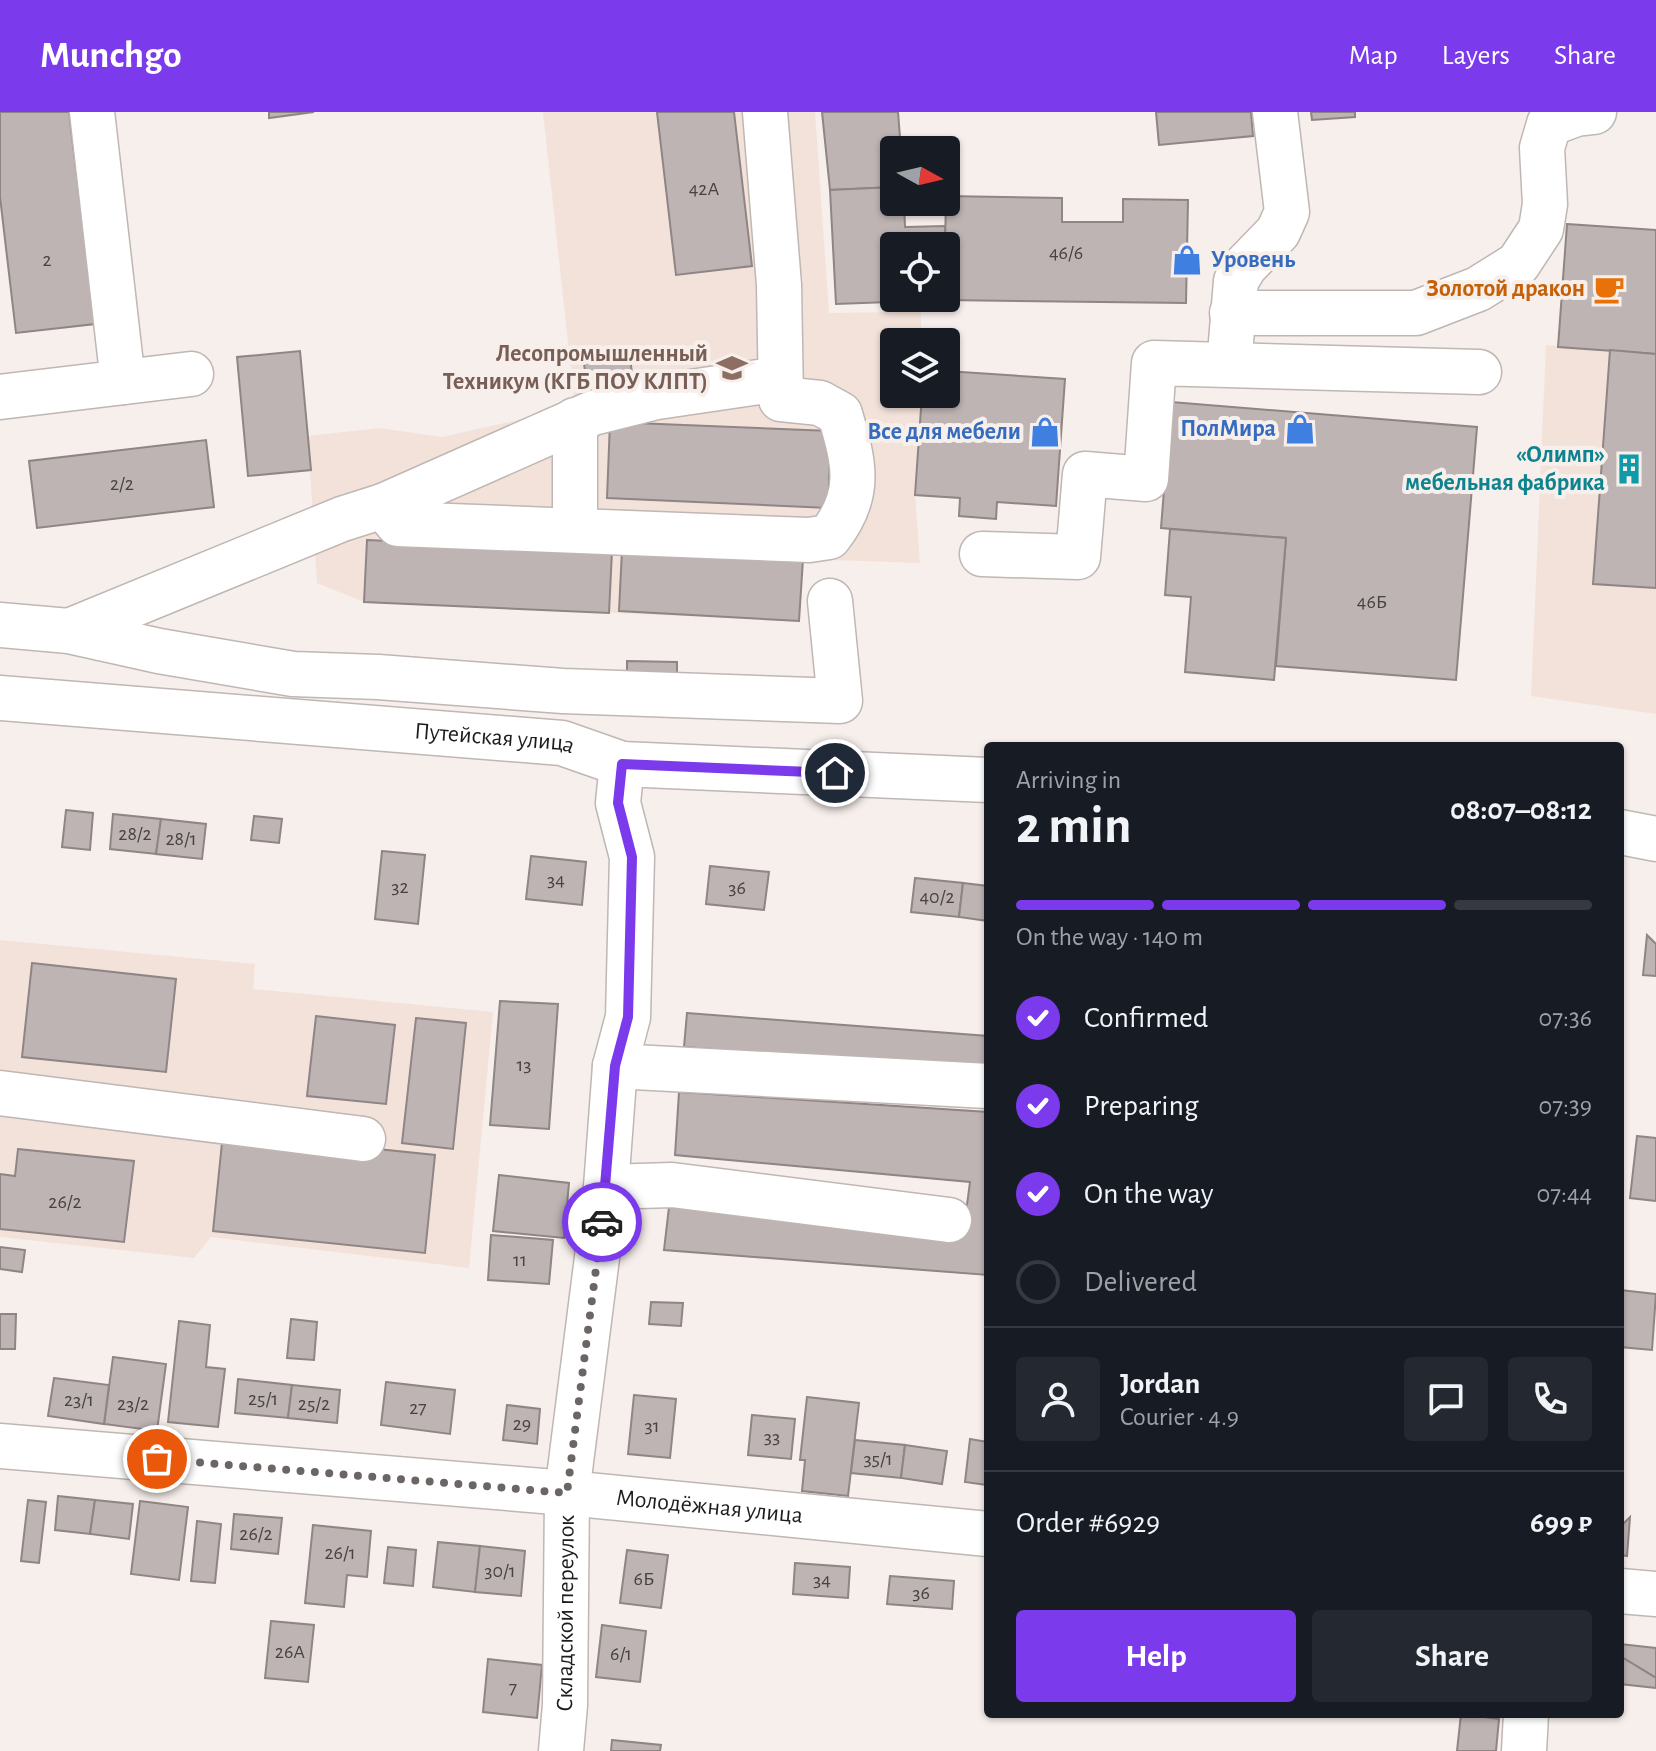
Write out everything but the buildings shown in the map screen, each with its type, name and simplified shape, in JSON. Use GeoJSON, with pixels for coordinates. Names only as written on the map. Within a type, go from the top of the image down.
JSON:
{"type":"FeatureCollection","features":[{"type":"Feature","properties":{"kind":"street"},"geometry":{"type":"LineString","coordinates":[[92,112],[123,382]]}},
{"type":"Feature","properties":{"kind":"street"},"geometry":{"type":"LineString","coordinates":[[383,506],[398,524],[809,540],[829,537],[842,520],[852,498],[851,452],[840,414],[820,403],[781,399],[779,285],[765,112]]}},
{"type":"Feature","properties":{"kind":"street"},"geometry":{"type":"LineString","coordinates":[[1230,364],[1236,281],[1245,266],[1278,232],[1287,212],[1275,112]]}},
{"type":"Feature","properties":{"kind":"street"},"geometry":{"type":"LineString","coordinates":[[1232,313],[1416,313],[1478,289],[1518,264],[1541,229],[1545,204],[1542,148],[1549,124],[1576,114],[1594,112]]}},
{"type":"Feature","properties":{"kind":"street"},"geometry":{"type":"LineString","coordinates":[[982,554],[1078,557],[1085,474],[1146,479],[1154,363],[1479,372]]}},
{"type":"Feature","properties":{"kind":"street"},"geometry":{"type":"LineString","coordinates":[[0,397],[191,374]]}},
{"type":"Feature","properties":{"kind":"street"},"geometry":{"type":"LineString","coordinates":[[69,631],[342,519],[383,506],[593,413],[657,397],[780,379]]}},
{"type":"Feature","properties":{"kind":"street"},"geometry":{"type":"LineString","coordinates":[[575,420],[575,530]]}},
{"type":"Feature","properties":{"kind":"street"},"geometry":{"type":"LineString","coordinates":[[0,625],[69,631],[159,651],[293,674],[563,691],[840,701],[830,601]]}},
{"type":"Feature","properties":{"kind":"street","name":"Путейская улица"},"geometry":{"type":"LineString","coordinates":[[0,698],[562,743],[622,764],[984,780]]}},
{"type":"Feature","properties":{"kind":"street","name":"Складской переулок"},"geometry":{"type":"LineString","coordinates":[[561,1751],[565,1705],[567,1493],[606,1187],[615,1066],[628,1017],[632,857],[618,803],[622,764]]}},
{"type":"Feature","properties":{"kind":"street"},"geometry":{"type":"LineString","coordinates":[[1624,833],[1656,839]]}},
{"type":"Feature","properties":{"kind":"street"},"geometry":{"type":"LineString","coordinates":[[615,1066],[984,1086]]}},
{"type":"Feature","properties":{"kind":"street"},"geometry":{"type":"LineString","coordinates":[[0,1093],[363,1139]]}},
{"type":"Feature","properties":{"kind":"street"},"geometry":{"type":"LineString","coordinates":[[606,1187],[672,1185],[949,1220]]}},
{"type":"Feature","properties":{"kind":"street","name":"Молодёжная улица"},"geometry":{"type":"LineString","coordinates":[[0,1446],[567,1493],[984,1534]]}},
{"type":"Feature","properties":{"kind":"street"},"geometry":{"type":"LineString","coordinates":[[1624,1591],[1656,1594]]}},
{"type":"Feature","properties":{"kind":"street"},"geometry":{"type":"LineString","coordinates":[[1524,1751],[1526,1718]]}},
{"type":"Feature","properties":{"kind":"shaded area","name":"Лесопромышленный Техникум (КГБ ПОУ КЛПТ)"},"geometry":{"type":"Polygon","coordinates":[[[543,112],[815,112],[829,313],[921,312],[921,328],[880,328],[880,408],[921,408],[915,495],[920,563],[803,559],[799,621],[364,602],[317,583],[308,436],[379,428],[442,437],[575,407],[543,112]]]}},
{"type":"Feature","properties":{"kind":"shaded area"},"geometry":{"type":"Polygon","coordinates":[[[1546,345],[1656,354],[1656,714],[1531,696],[1546,345]]]}},
{"type":"Feature","properties":{"kind":"shaded area"},"geometry":{"type":"Polygon","coordinates":[[[0,940],[255,964],[253,989],[493,1012],[469,1268],[211,1237],[194,1258],[0,1237],[0,940]]]}},
{"type":"Feature","properties":{"kind":"way so far"},"geometry":{"type":"LineString","coordinates":[[157,1459],[567,1493],[602,1222]]}},
{"type":"Feature","properties":{"kind":"place","name":"Уровень"},"geometry":{"type":"Point","coordinates":[1187,260]}},
{"type":"Feature","properties":{"kind":"place","name":"Золотой дракон"},"geometry":{"type":"Point","coordinates":[1609,289]}},
{"type":"Feature","properties":{"kind":"place","name":"Лесопромышленный Техникум (КГБ ПОУ КЛПТ)"},"geometry":{"type":"Point","coordinates":[732,368]}},
{"type":"Feature","properties":{"kind":"place","name":"ПолМира"},"geometry":{"type":"Point","coordinates":[1300,429]}},
{"type":"Feature","properties":{"kind":"place","name":"Все для мебели"},"geometry":{"type":"Point","coordinates":[1045,432]}},
{"type":"Feature","properties":{"kind":"place","name":"«Олимп» мебельная фабрика"},"geometry":{"type":"Point","coordinates":[1629,469]}},
{"type":"Feature","properties":{"kind":"route"},"geometry":{"type":"LineString","coordinates":[[602,1222],[615,1066],[628,1017],[632,857],[618,803],[622,764],[835,773]]}}]}
